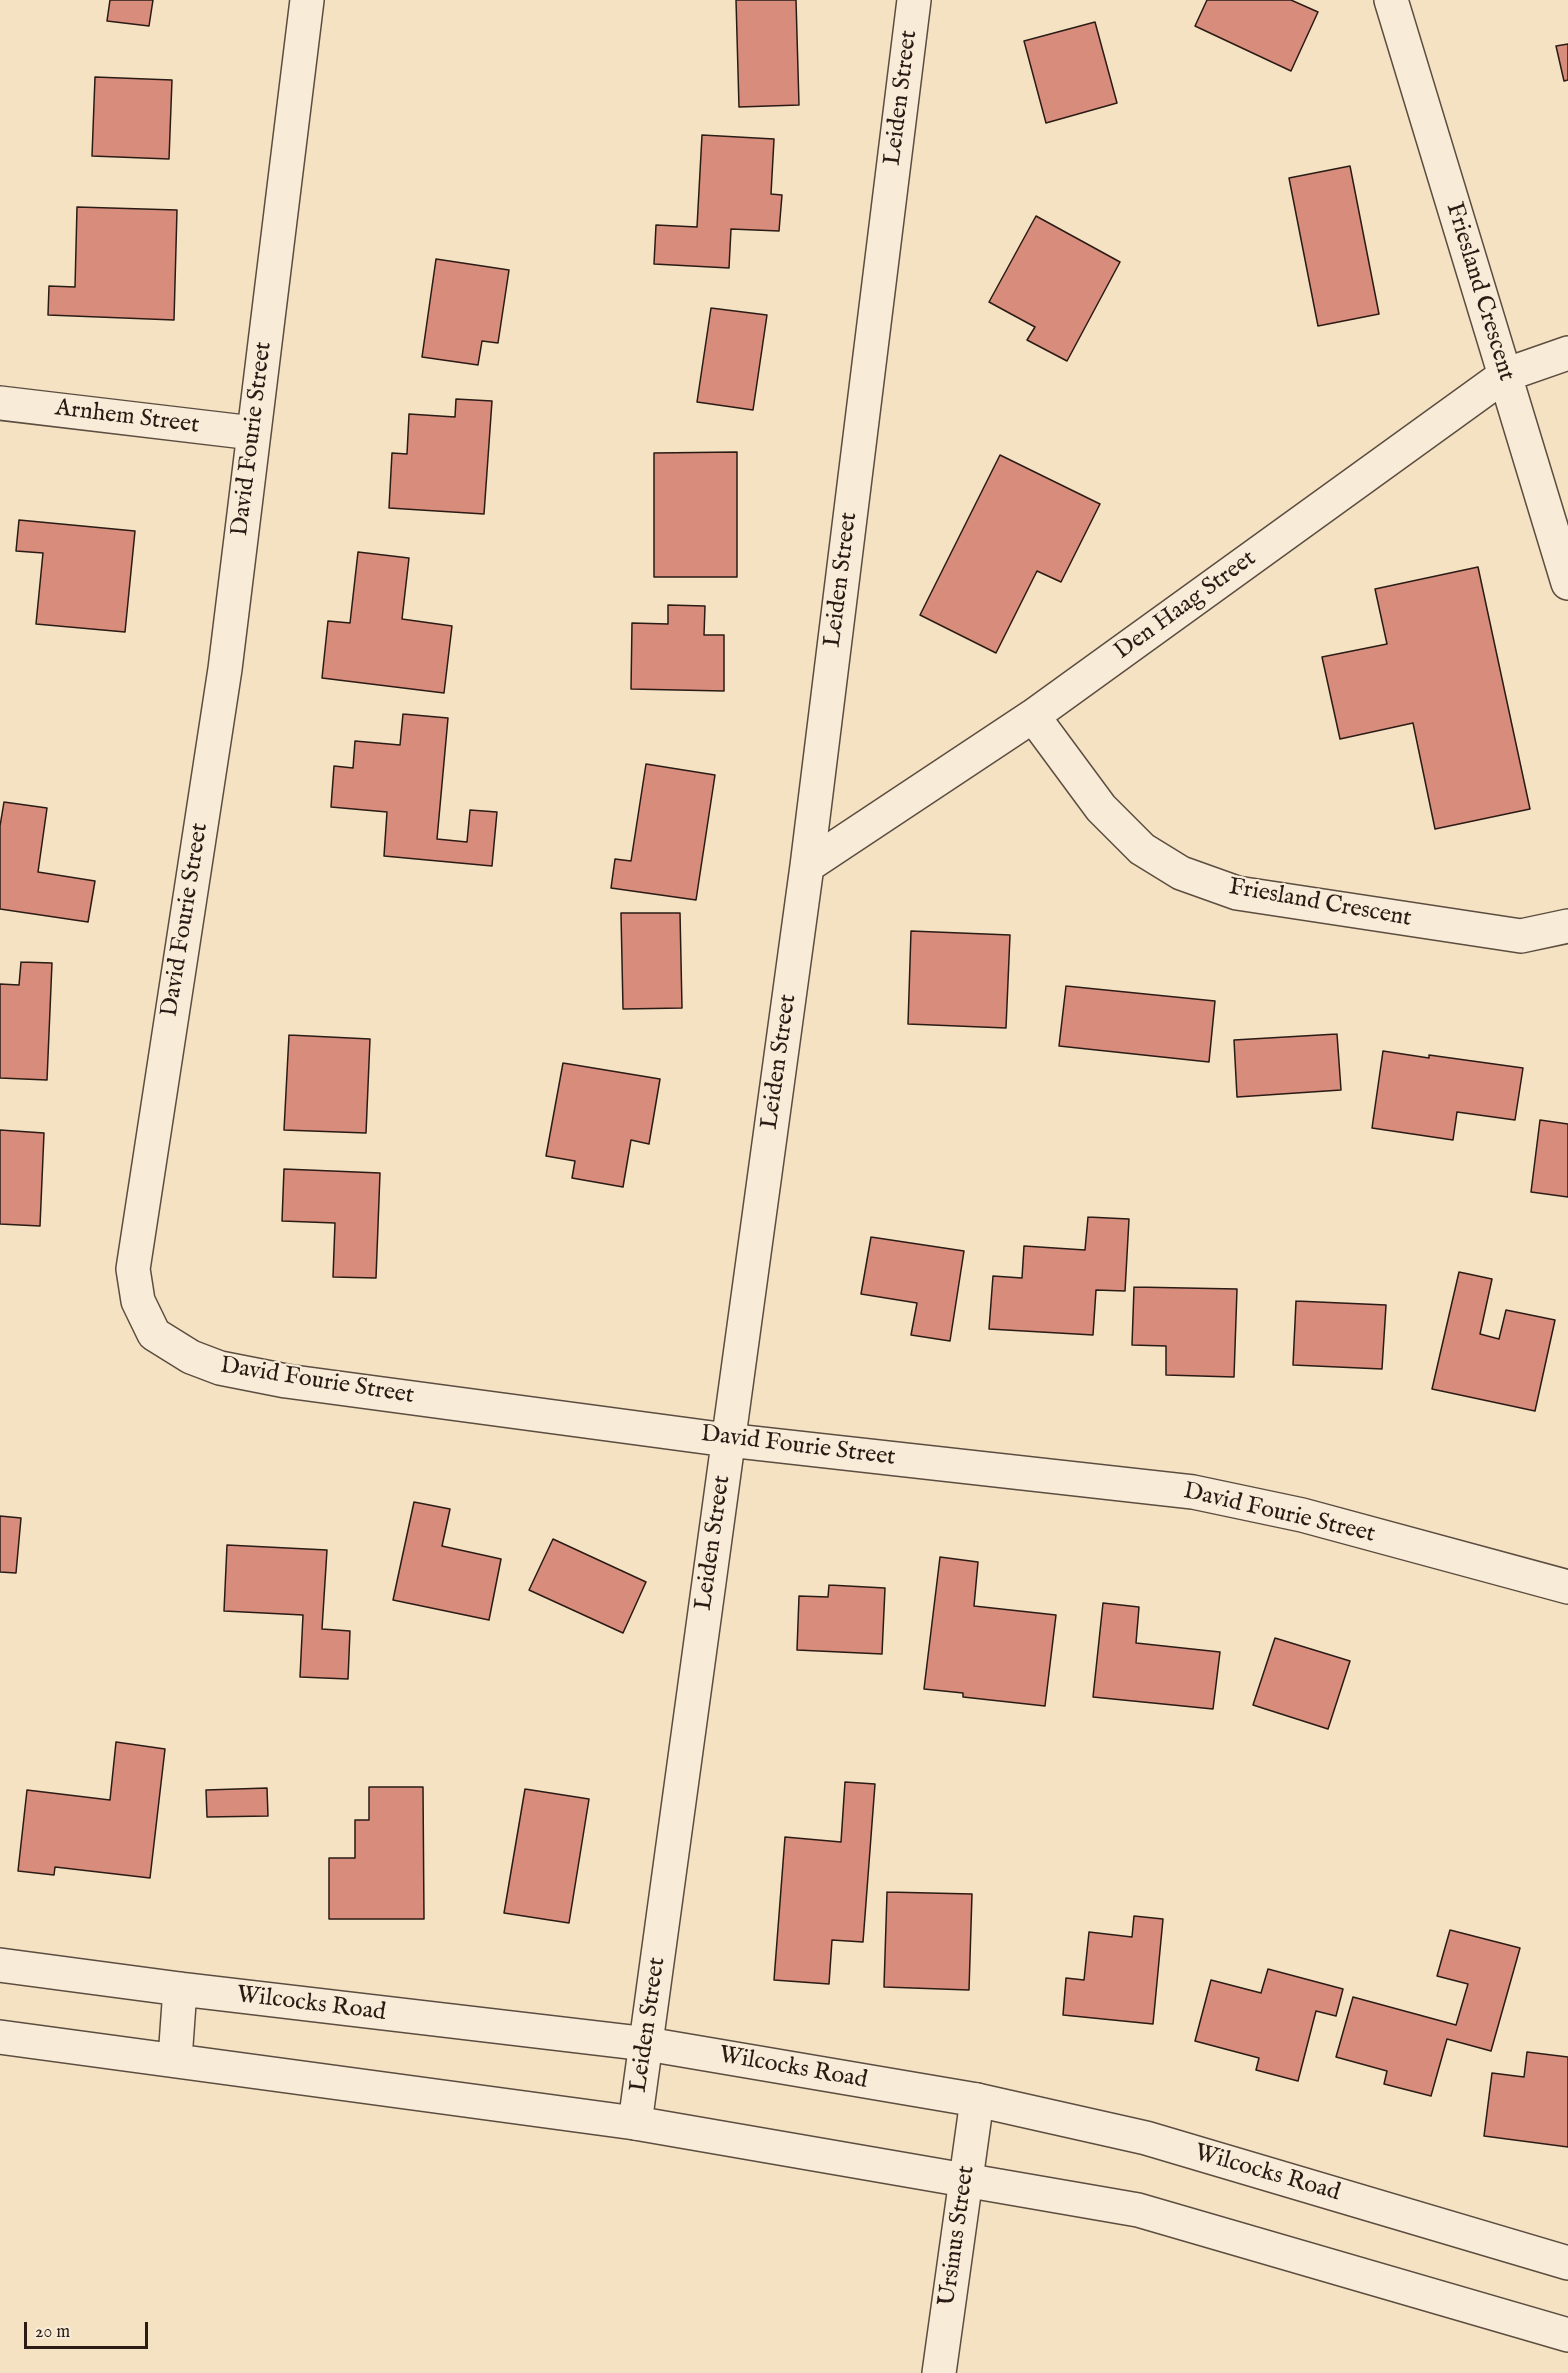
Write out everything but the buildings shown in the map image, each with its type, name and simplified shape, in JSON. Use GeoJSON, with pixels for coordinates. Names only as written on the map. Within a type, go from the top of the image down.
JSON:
{"type":"FeatureCollection","features":[{"type":"Feature","properties":{"kind":"street","name":"David Fourie Street"},"geometry":{"type":"LineString","coordinates":[[307,0],[225,669],[133,1269],[138,1301],[154,1334],[191,1357],[220,1368],[297,1383],[728,1440],[1193,1492],[1302,1515],[1568,1587]]}},
{"type":"Feature","properties":{"kind":"street","name":"Leiden Street"},"geometry":{"type":"LineString","coordinates":[[635,2122],[807,866],[914,0]]}},
{"type":"Feature","properties":{"kind":"street","name":"Friesland Crescent"},"geometry":{"type":"LineString","coordinates":[[1391,0],[1568,583]]}},
{"type":"Feature","properties":{"kind":"street","name":"Den Haag Street"},"geometry":{"type":"LineString","coordinates":[[807,866],[1033,716],[1505,375],[1568,353]]}},
{"type":"Feature","properties":{"kind":"street","name":"Arnhem Street"},"geometry":{"type":"LineString","coordinates":[[0,402],[253,433]]}},
{"type":"Feature","properties":{"kind":"street","name":"Friesland Crescent"},"geometry":{"type":"LineString","coordinates":[[1033,716],[1101,808],[1142,849],[1181,873],[1237,893],[1521,936],[1568,926]]}},
{"type":"Feature","properties":{"kind":"street","name":"Wilcocks Road"},"geometry":{"type":"LineString","coordinates":[[0,1965],[180,1989],[647,2044],[977,2100],[1146,2138],[1568,2263]]}},
{"type":"Feature","properties":{"kind":"street"},"geometry":{"type":"LineString","coordinates":[[175,2059],[180,1989]]}},
{"type":"Feature","properties":{"kind":"street"},"geometry":{"type":"LineString","coordinates":[[0,2037],[635,2122],[1138,2210],[1568,2335]]}},
{"type":"Feature","properties":{"kind":"street","name":"Ursinus Street"},"geometry":{"type":"LineString","coordinates":[[939,2373],[977,2100]]}}]}
